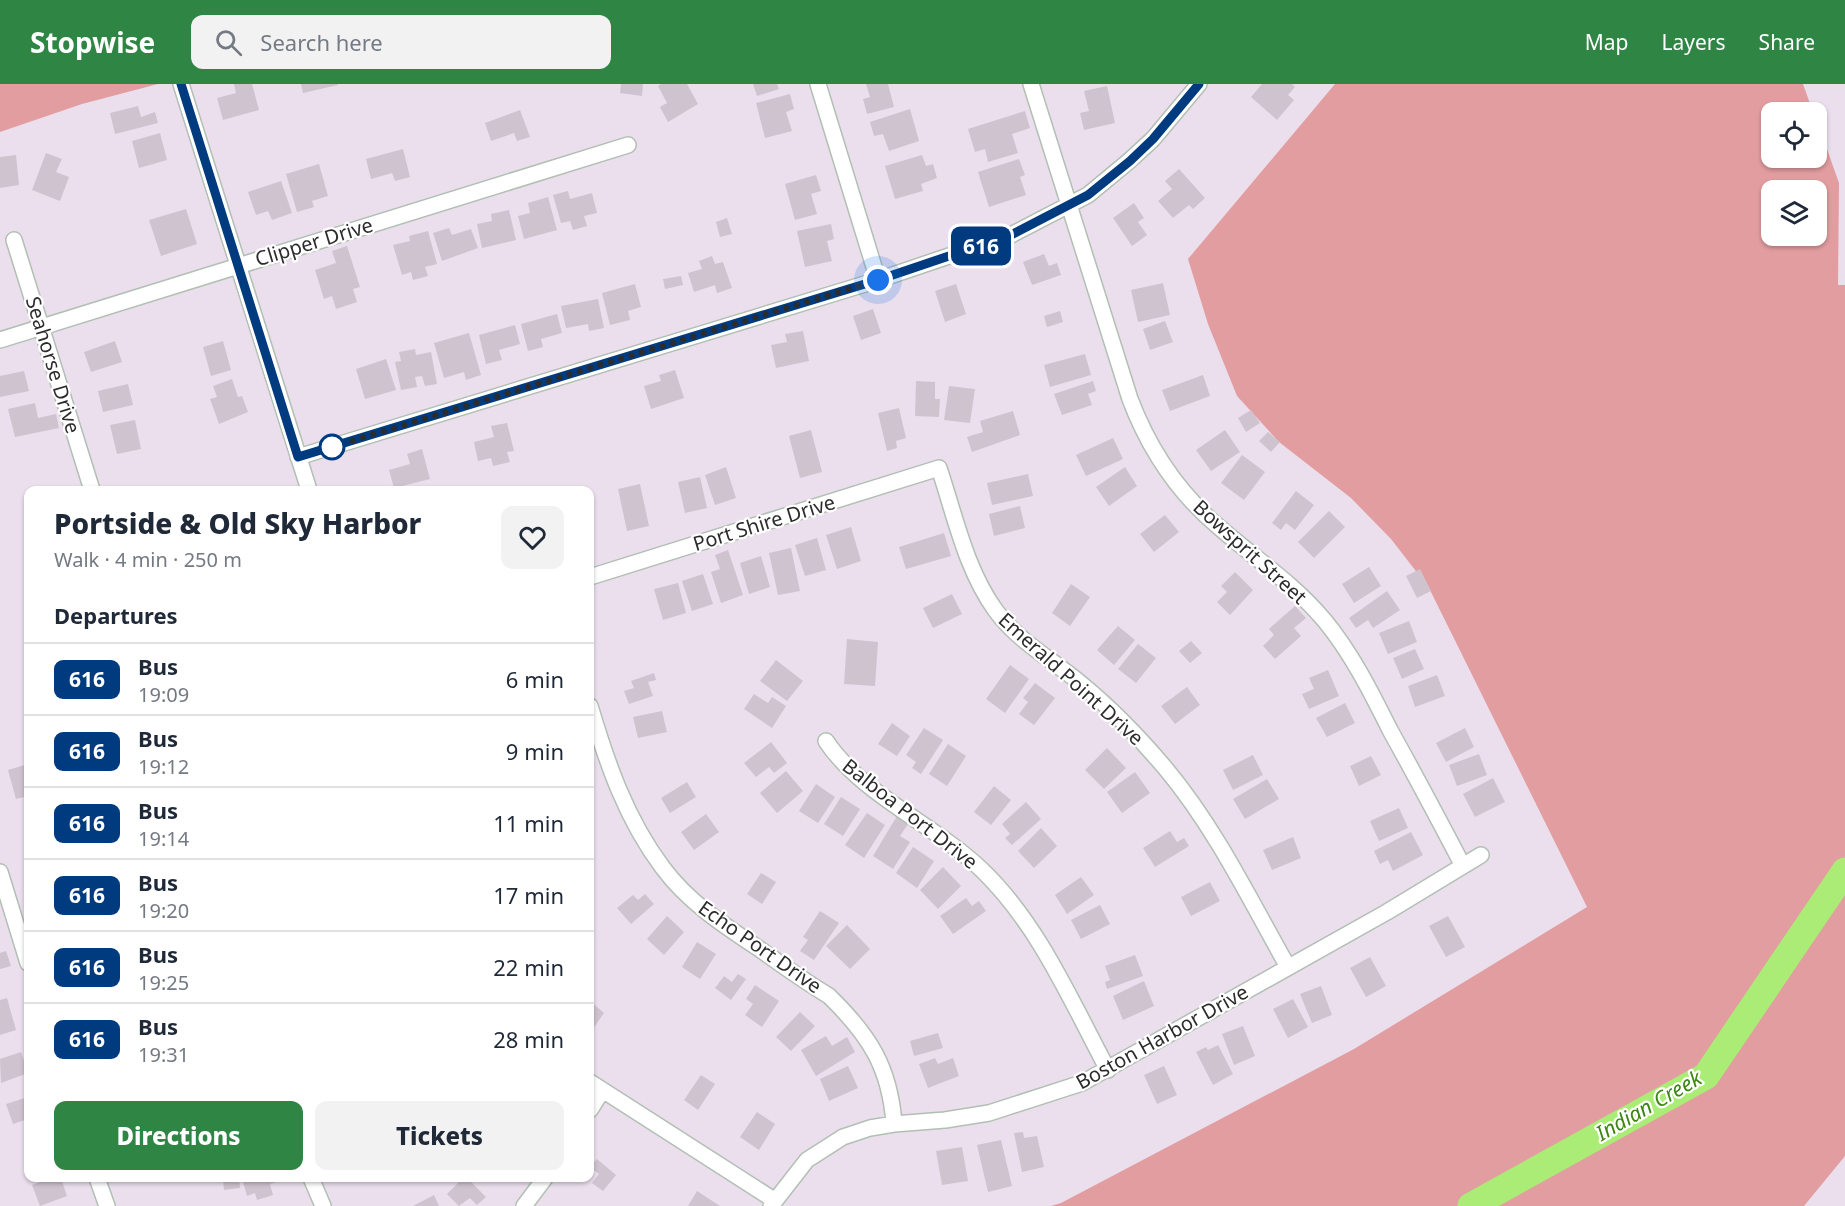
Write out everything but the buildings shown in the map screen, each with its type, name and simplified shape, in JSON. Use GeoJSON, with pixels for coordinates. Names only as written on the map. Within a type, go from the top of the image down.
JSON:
{"type":"FeatureCollection","features":[{"type":"Feature","properties":{"kind":"street"},"geometry":{"type":"LineString","coordinates":[[181,84],[308,486]]}},
{"type":"Feature","properties":{"kind":"street"},"geometry":{"type":"LineString","coordinates":[[818,84],[878,280]]}},
{"type":"Feature","properties":{"kind":"street","name":"Bowsprit Street"},"geometry":{"type":"LineString","coordinates":[[1031,84],[1130,399],[1149,441],[1161,461],[1199,508],[1220,528],[1269,565],[1299,592],[1326,622],[1349,655],[1369,690],[1463,866]]}},
{"type":"Feature","properties":{"kind":"street"},"geometry":{"type":"LineString","coordinates":[[298,457],[878,280],[1011,235],[1088,195],[1153,139],[1198,84]]}},
{"type":"Feature","properties":{"kind":"street","name":"Clipper Drive"},"geometry":{"type":"LineString","coordinates":[[0,340],[628,146]]}},
{"type":"Feature","properties":{"kind":"street","name":"Seahorse Drive"},"geometry":{"type":"LineString","coordinates":[[14,240],[91,486]]}},
{"type":"Feature","properties":{"kind":"street","name":"Port Shire Drive"},"geometry":{"type":"LineString","coordinates":[[594,576],[939,468]]}},
{"type":"Feature","properties":{"kind":"street","name":"Emerald Point Drive"},"geometry":{"type":"LineString","coordinates":[[939,468],[970,563],[982,589],[998,613],[1024,641],[1079,682],[1125,723],[1167,770],[1237,873],[1288,967]]}},
{"type":"Feature","properties":{"kind":"street","name":"Echo Port Drive"},"geometry":{"type":"LineString","coordinates":[[594,719],[609,767],[624,804],[663,868],[682,891],[707,914],[829,996],[843,1010],[869,1041],[886,1076],[892,1099],[894,1124]]}},
{"type":"Feature","properties":{"kind":"street","name":"Balboa Port Drive"},"geometry":{"type":"LineString","coordinates":[[826,741],[837,758],[853,774],[953,844],[1011,902],[1035,935],[1108,1070]]}},
{"type":"Feature","properties":{"kind":"street","name":"Boston Harbor Drive"},"geometry":{"type":"LineString","coordinates":[[772,1203],[796,1171],[830,1143],[856,1132],[894,1124],[945,1120],[989,1113],[1082,1083],[1481,855]]}},
{"type":"Feature","properties":{"kind":"street"},"geometry":{"type":"LineString","coordinates":[[0,872],[24,950]]}},
{"type":"Feature","properties":{"kind":"street"},"geometry":{"type":"LineString","coordinates":[[596,1086],[772,1203]]}},
{"type":"Feature","properties":{"kind":"street"},"geometry":{"type":"LineString","coordinates":[[98,1182],[107,1206]]}},
{"type":"Feature","properties":{"kind":"street"},"geometry":{"type":"LineString","coordinates":[[313,1182],[323,1206]]}},
{"type":"Feature","properties":{"kind":"street"},"geometry":{"type":"LineString","coordinates":[[524,1206],[542,1182]]}},
{"type":"Feature","properties":{"kind":"shaded area"},"geometry":{"type":"Polygon","coordinates":[[[0,84],[158,84],[82,104],[0,132],[0,84]]]}},
{"type":"Feature","properties":{"kind":"shaded area"},"geometry":{"type":"Polygon","coordinates":[[[1335,84],[1803,84],[1809,102],[1761,102],[1761,168],[1827,168],[1827,149],[1839,183],[1838,285],[1845,285],[1845,1156],[1804,1206],[1051,1206],[1061,1203],[1354,1049],[1587,907],[1429,588],[1391,539],[1351,498],[1279,442],[1237,396],[1208,324],[1188,259],[1335,84]]]}},
{"type":"Feature","properties":{"kind":"waterway","name":"Indian Creek"},"geometry":{"type":"LineString","coordinates":[[1471,1206],[1706,1076],[1845,871]]}},
{"type":"Feature","properties":{"kind":"bus line","name":"616"},"geometry":{"type":"LineString","coordinates":[[181,84],[298,457],[878,280],[1011,235],[1088,195],[1153,139],[1199,84]]}},
{"type":"Feature","properties":{"kind":"route"},"geometry":{"type":"LineString","coordinates":[[332,447],[878,280]]}}]}
